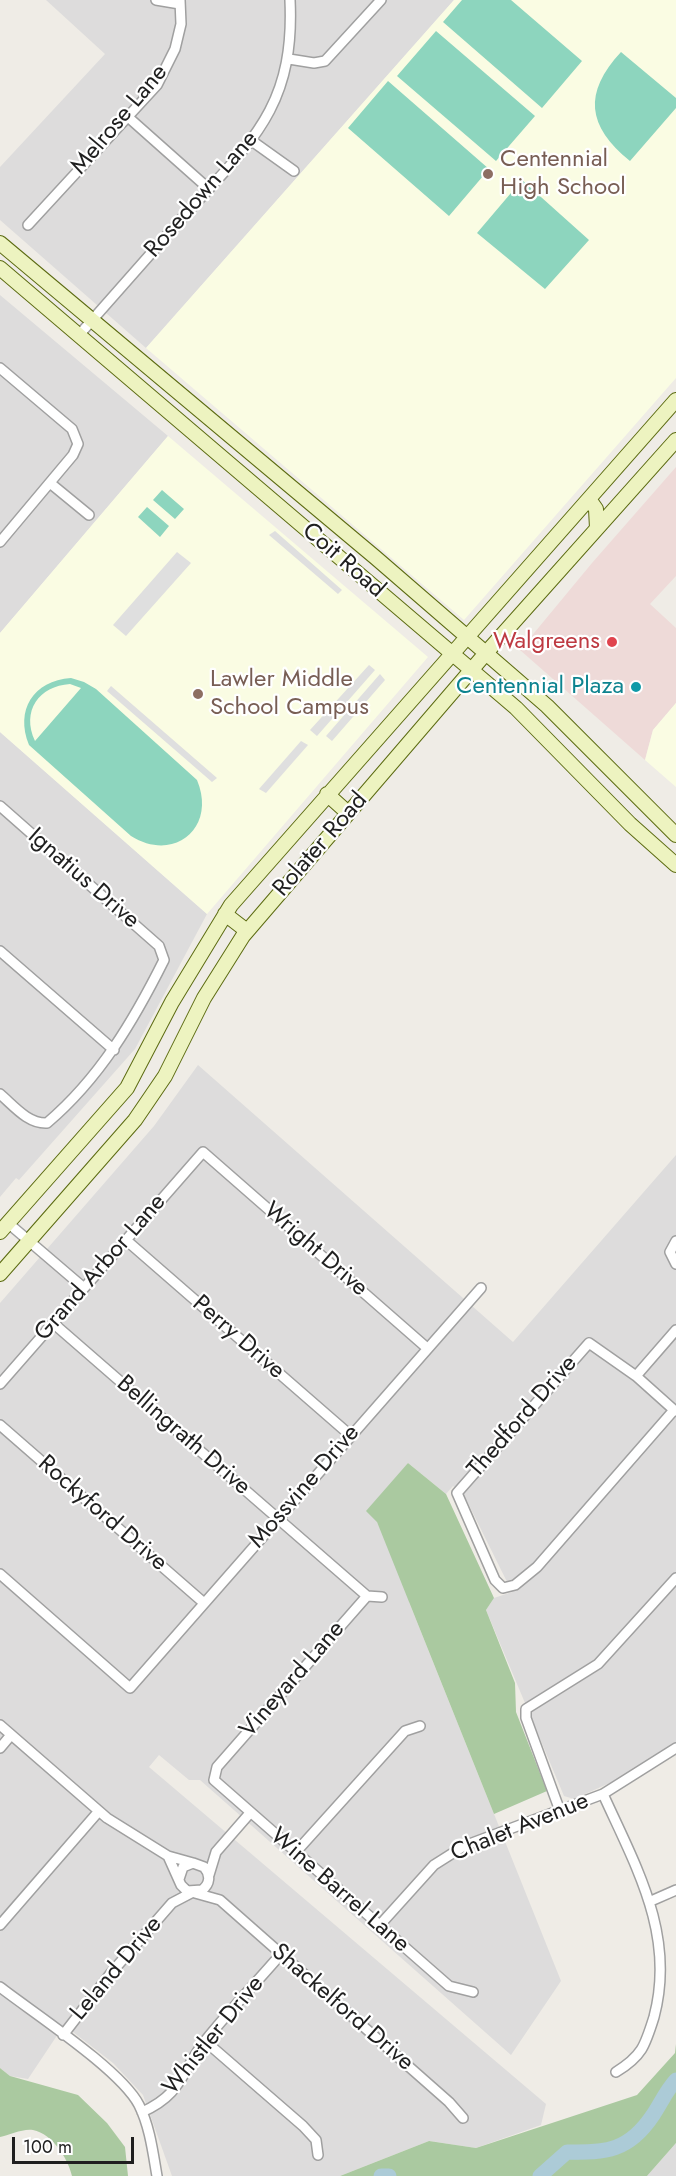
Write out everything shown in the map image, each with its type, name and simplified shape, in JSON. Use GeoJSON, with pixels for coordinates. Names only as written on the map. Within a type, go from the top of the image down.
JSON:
{"type":"FeatureCollection","features":[{"type":"Feature","properties":{"kind":"main road","name":"Coit Road"},"geometry":{"type":"LineString","coordinates":[[0,243],[547,706],[676,836]]}},
{"type":"Feature","properties":{"kind":"main road","name":"Coit Road"},"geometry":{"type":"LineString","coordinates":[[0,268],[516,708],[601,795],[676,865]]}},
{"type":"Feature","properties":{"kind":"main road","name":"Rolater Road"},"geometry":{"type":"LineString","coordinates":[[4,1227],[127,1088],[172,1002],[225,914],[327,794],[676,400]]}},
{"type":"Feature","properties":{"kind":"main road"},"geometry":{"type":"LineString","coordinates":[[652,427],[674,443]]}},
{"type":"Feature","properties":{"kind":"main road","name":"Rolater Road"},"geometry":{"type":"LineString","coordinates":[[0,1274],[135,1120],[165,1076],[204,998],[247,931],[486,653],[674,443]]}},
{"type":"Feature","properties":{"kind":"main road"},"geometry":{"type":"LineString","coordinates":[[231,464],[242,448]]}},
{"type":"Feature","properties":{"kind":"main road"},"geometry":{"type":"LineString","coordinates":[[589,499],[596,508],[597,528]]}},
{"type":"Feature","properties":{"kind":"main road"},"geometry":{"type":"LineString","coordinates":[[601,795],[617,779]]}},
{"type":"Feature","properties":{"kind":"main road"},"geometry":{"type":"LineString","coordinates":[[327,794],[348,813]]}},
{"type":"Feature","properties":{"kind":"main road"},"geometry":{"type":"LineString","coordinates":[[225,914],[247,931]]}},
{"type":"Feature","properties":{"kind":"street"},"geometry":{"type":"LineString","coordinates":[[156,0],[180,2]]}},
{"type":"Feature","properties":{"kind":"street","name":"Rosedown Lane"},"geometry":{"type":"LineString","coordinates":[[79,335],[252,141],[271,108],[289,59],[290,0]]}},
{"type":"Feature","properties":{"kind":"street"},"geometry":{"type":"LineString","coordinates":[[289,59],[314,63],[325,61],[381,0]]}},
{"type":"Feature","properties":{"kind":"street","name":"Melrose Lane"},"geometry":{"type":"LineString","coordinates":[[28,225],[157,84],[170,62],[181,24],[180,2]]}},
{"type":"Feature","properties":{"kind":"street"},"geometry":{"type":"LineString","coordinates":[[128,117],[209,189]]}},
{"type":"Feature","properties":{"kind":"street"},"geometry":{"type":"LineString","coordinates":[[252,141],[294,171]]}},
{"type":"Feature","properties":{"kind":"street"},"geometry":{"type":"LineString","coordinates":[[0,542],[75,453],[78,444],[72,429],[1,372]]}},
{"type":"Feature","properties":{"kind":"street"},"geometry":{"type":"LineString","coordinates":[[50,483],[89,515]]}},
{"type":"Feature","properties":{"kind":"street","name":"Ignatius Drive"},"geometry":{"type":"LineString","coordinates":[[0,806],[159,946],[163,953],[164,960],[139,1011],[114,1050]]}},
{"type":"Feature","properties":{"kind":"street"},"geometry":{"type":"LineString","coordinates":[[0,951],[114,1050],[47,1123],[28,1118],[0,1094]]}},
{"type":"Feature","properties":{"kind":"street","name":"Grand Arbor Lane"},"geometry":{"type":"LineString","coordinates":[[0,1384],[203,1152]]}},
{"type":"Feature","properties":{"kind":"street","name":"Wright Drive"},"geometry":{"type":"LineString","coordinates":[[203,1152],[427,1348]]}},
{"type":"Feature","properties":{"kind":"street"},"geometry":{"type":"LineString","coordinates":[[4,1227],[29,1240],[84,1288]]}},
{"type":"Feature","properties":{"kind":"street","name":"Perry Drive"},"geometry":{"type":"LineString","coordinates":[[126,1240],[350,1436]]}},
{"type":"Feature","properties":{"kind":"street"},"geometry":{"type":"LineString","coordinates":[[675,1243],[670,1254],[676,1264]]}},
{"type":"Feature","properties":{"kind":"street","name":"Mossvine Drive"},"geometry":{"type":"LineString","coordinates":[[0,1574],[130,1688],[481,1288]]}},
{"type":"Feature","properties":{"kind":"street","name":"Bellingrath Drive"},"geometry":{"type":"LineString","coordinates":[[53,1323],[367,1596]]}},
{"type":"Feature","properties":{"kind":"street"},"geometry":{"type":"LineString","coordinates":[[675,1411],[636,1376],[676,1330]]}},
{"type":"Feature","properties":{"kind":"street","name":"Thedford Drive"},"geometry":{"type":"LineString","coordinates":[[636,1376],[590,1342],[457,1493],[495,1581],[503,1588],[515,1585],[537,1567],[675,1411]]}},
{"type":"Feature","properties":{"kind":"street","name":"Rockyford Drive"},"geometry":{"type":"LineString","coordinates":[[0,1425],[204,1603]]}},
{"type":"Feature","properties":{"kind":"street"},"geometry":{"type":"LineString","coordinates":[[560,1811],[526,1718],[526,1709],[598,1664],[676,1578]]}},
{"type":"Feature","properties":{"kind":"street"},"geometry":{"type":"LineString","coordinates":[[367,1596],[382,1597]]}},
{"type":"Feature","properties":{"kind":"street","name":"Vineyard Lane"},"geometry":{"type":"LineString","coordinates":[[213,1778],[216,1767],[367,1596]]}},
{"type":"Feature","properties":{"kind":"street"},"geometry":{"type":"LineString","coordinates":[[0,1725],[99,1811],[168,1856],[204,1867],[209,1876]]}},
{"type":"Feature","properties":{"kind":"street"},"geometry":{"type":"LineString","coordinates":[[295,1853],[405,1731],[420,1726]]}},
{"type":"Feature","properties":{"kind":"street"},"geometry":{"type":"LineString","coordinates":[[0,1748],[11,1735]]}},
{"type":"Feature","properties":{"kind":"street","name":"Chalet Avenue"},"geometry":{"type":"LineString","coordinates":[[379,1926],[434,1865],[464,1846],[603,1794],[676,1748]]}},
{"type":"Feature","properties":{"kind":"street","name":"Wine Barrel Lane"},"geometry":{"type":"LineString","coordinates":[[213,1778],[217,1785],[449,1986],[473,1992]]}},
{"type":"Feature","properties":{"kind":"street"},"geometry":{"type":"LineString","coordinates":[[603,1794],[651,1901],[662,1952],[660,1996],[647,2039],[639,2056],[616,2072]]}},
{"type":"Feature","properties":{"kind":"street"},"geometry":{"type":"LineString","coordinates":[[0,1925],[99,1811]]}},
{"type":"Feature","properties":{"kind":"street"},"geometry":{"type":"LineString","coordinates":[[179,1880],[183,1867],[216,1852],[250,1814]]}},
{"type":"Feature","properties":{"kind":"street"},"geometry":{"type":"LineString","coordinates":[[168,1856],[184,1888],[194,1892],[205,1887],[216,1852]]}},
{"type":"Feature","properties":{"kind":"street","name":"Shackelford Drive"},"geometry":{"type":"LineString","coordinates":[[209,1876],[220,1900],[449,2102],[463,2118]]}},
{"type":"Feature","properties":{"kind":"street","name":"Leland Drive"},"geometry":{"type":"LineString","coordinates":[[172,1903],[179,1880]]}},
{"type":"Feature","properties":{"kind":"street"},"geometry":{"type":"LineString","coordinates":[[651,1901],[676,1890]]}},
{"type":"Feature","properties":{"kind":"street","name":"Shackelford Drive"},"geometry":{"type":"LineString","coordinates":[[194,1892],[220,1900]]}},
{"type":"Feature","properties":{"kind":"street","name":"Leland Drive"},"geometry":{"type":"LineString","coordinates":[[63,2036],[111,1973],[172,1903],[194,1892]]}},
{"type":"Feature","properties":{"kind":"street","name":"Whistler Drive"},"geometry":{"type":"LineString","coordinates":[[142,2112],[158,2104],[178,2086],[205,2041],[281,1954]]}},
{"type":"Feature","properties":{"kind":"street"},"geometry":{"type":"LineString","coordinates":[[0,1987],[120,2080],[142,2112],[158,2176]]}},
{"type":"Feature","properties":{"kind":"street"},"geometry":{"type":"LineString","coordinates":[[205,2041],[303,2126],[315,2140],[318,2155]]}},
{"type":"Feature","properties":{"kind":"shaded area"},"geometry":{"type":"Polygon","coordinates":[[[46,0],[454,0],[146,348],[0,220],[0,167],[105,54],[46,0]]]}},
{"type":"Feature","properties":{"kind":"shaded area","name":"Centennial High School"},"geometry":{"type":"Polygon","coordinates":[[[454,0],[676,0],[676,378],[464,620],[146,348],[454,0]]]}},
{"type":"Feature","properties":{"kind":"shaded area"},"geometry":{"type":"Polygon","coordinates":[[[0,295],[168,436],[0,633],[0,295]]]}},
{"type":"Feature","properties":{"kind":"shaded area","name":"Lawler Middle School Campus"},"geometry":{"type":"Polygon","coordinates":[[[168,436],[428,657],[207,914],[0,732],[0,633],[168,436]]]}},
{"type":"Feature","properties":{"kind":"shaded area"},"geometry":{"type":"Polygon","coordinates":[[[676,467],[676,576],[650,604],[676,628],[676,703],[653,730],[645,760],[520,650],[676,467]]]}},
{"type":"Feature","properties":{"kind":"shaded area"},"geometry":{"type":"Polygon","coordinates":[[[275,531],[342,590],[338,594],[269,535],[275,531]]]}},
{"type":"Feature","properties":{"kind":"shaded area"},"geometry":{"type":"Polygon","coordinates":[[[177,552],[191,563],[126,636],[113,625],[177,552]]]}},
{"type":"Feature","properties":{"kind":"shaded area"},"geometry":{"type":"Polygon","coordinates":[[[369,665],[375,670],[317,736],[310,730],[369,665]]]}},
{"type":"Feature","properties":{"kind":"shaded area"},"geometry":{"type":"Polygon","coordinates":[[[380,674],[385,680],[332,741],[326,736],[380,674]]]}},
{"type":"Feature","properties":{"kind":"shaded area"},"geometry":{"type":"Polygon","coordinates":[[[111,686],[217,778],[212,782],[107,691],[111,686]]]}},
{"type":"Feature","properties":{"kind":"shaded area"},"geometry":{"type":"Polygon","coordinates":[[[676,703],[676,787],[645,760],[653,730],[676,703]]]}},
{"type":"Feature","properties":{"kind":"shaded area"},"geometry":{"type":"Polygon","coordinates":[[[0,732],[207,914],[135,1049],[19,1180],[16,1178],[0,1197],[0,732]]]}},
{"type":"Feature","properties":{"kind":"shaded area"},"geometry":{"type":"Polygon","coordinates":[[[301,741],[308,745],[266,793],[259,789],[301,741]]]}},
{"type":"Feature","properties":{"kind":"shaded area"},"geometry":{"type":"Polygon","coordinates":[[[198,1065],[513,1342],[676,1155],[676,1743],[623,1777],[574,1799],[564,1796],[486,1610],[494,1598],[512,1592],[464,1495],[453,1486],[446,1494],[408,1463],[377,1522],[411,1588],[409,1602],[561,1981],[511,2055],[200,1780],[189,1780],[159,1755],[149,1767],[546,2104],[541,2125],[476,2148],[429,2141],[340,2176],[172,2176],[143,2095],[113,2063],[64,2025],[28,2079],[10,2076],[0,2068],[0,1303],[154,1126],[198,1065]]]}},
{"type":"Feature","properties":{"kind":"shaded area"},"geometry":{"type":"Polygon","coordinates":[[[676,2143],[676,2176],[647,2176],[676,2143]]]}},
{"type":"Feature","properties":{"kind":"green space"},"geometry":{"type":"Polygon","coordinates":[[[462,0],[511,0],[582,61],[542,108],[443,22],[462,0]]]}},
{"type":"Feature","properties":{"kind":"green space"},"geometry":{"type":"Polygon","coordinates":[[[436,31],[535,116],[496,161],[397,76],[436,31]]]}},
{"type":"Feature","properties":{"kind":"green space"},"geometry":{"type":"Polygon","coordinates":[[[621,52],[676,98],[676,108],[630,161],[605,135],[598,122],[595,109],[600,81],[621,52]]]}},
{"type":"Feature","properties":{"kind":"green space"},"geometry":{"type":"Polygon","coordinates":[[[388,81],[489,169],[449,216],[348,128],[388,81]]]}},
{"type":"Feature","properties":{"kind":"green space"},"geometry":{"type":"Polygon","coordinates":[[[522,180],[589,240],[545,289],[477,233],[522,180]]]}},
{"type":"Feature","properties":{"kind":"green space"},"geometry":{"type":"Polygon","coordinates":[[[162,490],[184,509],[175,519],[153,500],[162,490]]]}},
{"type":"Feature","properties":{"kind":"green space"},"geometry":{"type":"Polygon","coordinates":[[[147,507],[169,526],[160,537],[138,517],[147,507]]]}},
{"type":"Feature","properties":{"kind":"green space"},"geometry":{"type":"Polygon","coordinates":[[[71,678],[96,689],[197,780],[202,797],[201,813],[196,826],[188,836],[176,843],[162,845],[147,843],[131,836],[29,745],[24,720],[30,700],[37,691],[58,680],[71,678]],[[70,684],[59,686],[42,695],[32,710],[30,720],[35,741],[81,688],[70,684]]]}},
{"type":"Feature","properties":{"kind":"green space"},"geometry":{"type":"Polygon","coordinates":[[[408,1463],[446,1494],[494,1598],[486,1610],[515,1683],[516,1712],[547,1791],[494,1814],[377,1522],[366,1511],[408,1463]]]}},
{"type":"Feature","properties":{"kind":"green space"},"geometry":{"type":"Polygon","coordinates":[[[676,2044],[676,2143],[647,2176],[340,2176],[429,2141],[476,2148],[637,2095],[675,2053],[676,2044]]]}},
{"type":"Feature","properties":{"kind":"green space"},"geometry":{"type":"Polygon","coordinates":[[[0,2068],[10,2076],[78,2095],[107,2123],[125,2147],[128,2176],[72,2176],[58,2148],[40,2132],[25,2130],[0,2137],[0,2068]]]}},
{"type":"Feature","properties":{"kind":"waterway"},"geometry":{"type":"LineString","coordinates":[[540,2176],[567,2152],[594,2152],[626,2143],[644,2127],[676,2080]]}},
{"type":"Feature","properties":{"kind":"waterway"},"geometry":{"type":"LineString","coordinates":[[381,2176],[389,2176]]}},
{"type":"Feature","properties":{"kind":"place","name":"Centennial High School"},"geometry":{"type":"Point","coordinates":[488,174]}},
{"type":"Feature","properties":{"kind":"place","name":"Walgreens"},"geometry":{"type":"Point","coordinates":[612,642]}},
{"type":"Feature","properties":{"kind":"place","name":"Centennial Plaza"},"geometry":{"type":"Point","coordinates":[636,687]}},
{"type":"Feature","properties":{"kind":"place","name":"Lawler Middle School Campus"},"geometry":{"type":"Point","coordinates":[198,694]}}]}
